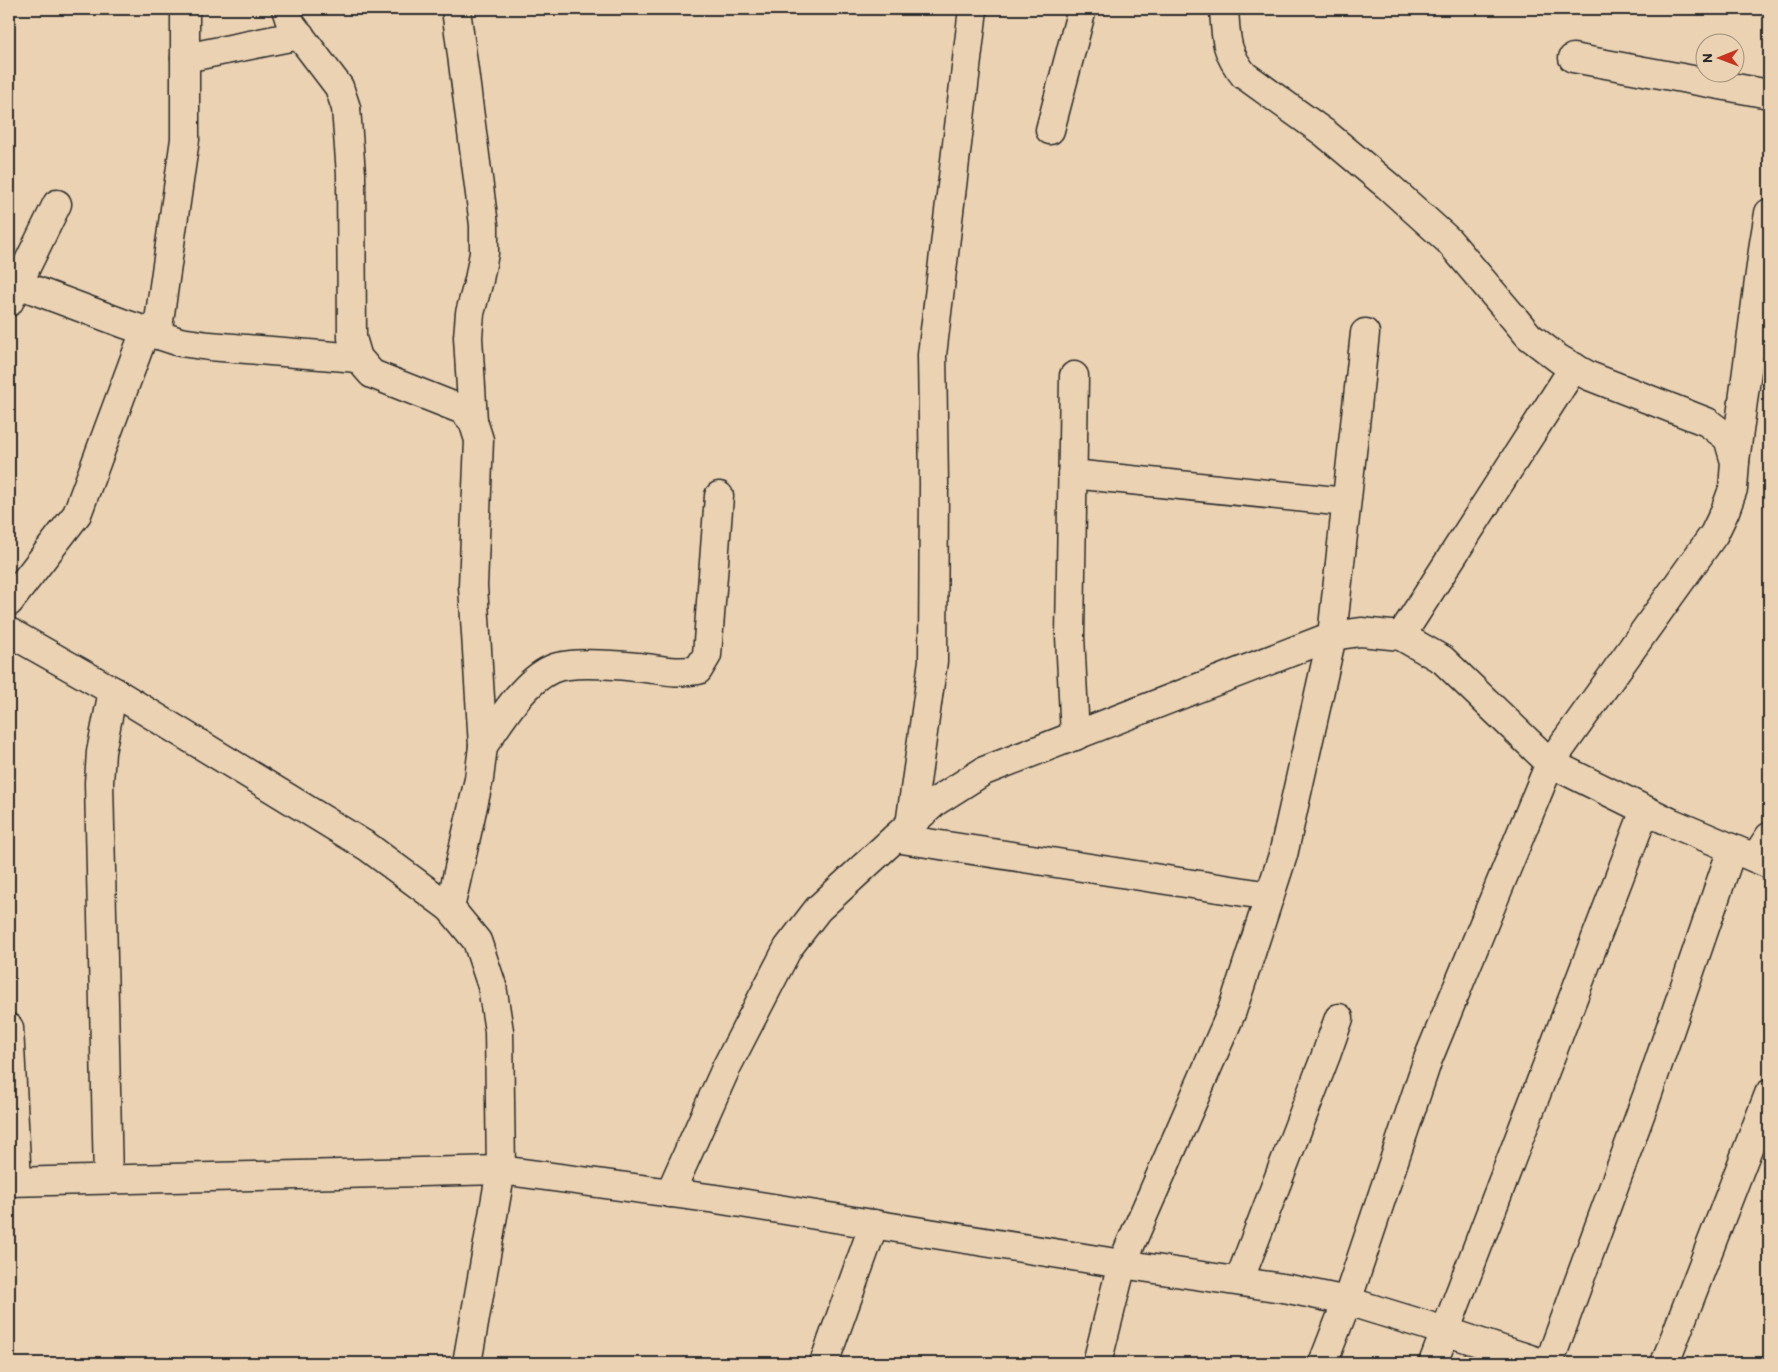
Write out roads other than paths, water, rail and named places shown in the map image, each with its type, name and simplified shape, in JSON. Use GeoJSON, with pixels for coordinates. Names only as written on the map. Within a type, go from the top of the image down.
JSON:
{"type":"FeatureCollection","features":[{"type":"Feature","properties":{"kind":"street"},"geometry":{"type":"LineString","coordinates":[[9,602],[77,514],[151,333],[185,139],[185,9]]}},
{"type":"Feature","properties":{"kind":"street"},"geometry":{"type":"LineString","coordinates":[[286,9],[291,24],[339,87],[346,108],[351,174],[352,338],[358,358],[372,374],[463,410],[473,421]]}},
{"type":"Feature","properties":{"kind":"street"},"geometry":{"type":"LineString","coordinates":[[450,908],[479,779],[483,746],[473,586],[479,440],[473,421],[468,337],[470,312],[484,253],[484,225],[456,9]]}},
{"type":"Feature","properties":{"kind":"street"},"geometry":{"type":"LineString","coordinates":[[903,832],[934,661],[932,355],[973,9]]}},
{"type":"Feature","properties":{"kind":"street"},"geometry":{"type":"LineString","coordinates":[[1050,130],[1082,9]]}},
{"type":"Feature","properties":{"kind":"street"},"geometry":{"type":"LineString","coordinates":[[1224,9],[1226,44],[1233,62],[1244,75],[1326,134],[1388,186],[1448,241],[1529,336],[1559,359],[1589,376],[1706,422],[1728,438],[1735,462]]}},
{"type":"Feature","properties":{"kind":"street"},"geometry":{"type":"LineString","coordinates":[[185,58],[300,35]]}},
{"type":"Feature","properties":{"kind":"street"},"geometry":{"type":"LineString","coordinates":[[1573,58],[1769,94]]}},
{"type":"Feature","properties":{"kind":"street"},"geometry":{"type":"LineString","coordinates":[[58,204],[13,293],[180,342],[358,358]]}},
{"type":"Feature","properties":{"kind":"street"},"geometry":{"type":"LineString","coordinates":[[1323,1363],[1347,1301],[1428,1059],[1550,764],[1714,534],[1725,511],[1732,489],[1769,213]]}},
{"type":"Feature","properties":{"kind":"street"},"geometry":{"type":"LineString","coordinates":[[1097,1363],[1122,1264],[1232,1010],[1283,855],[1332,636],[1365,333]]}},
{"type":"Feature","properties":{"kind":"street"},"geometry":{"type":"LineString","coordinates":[[1401,636],[1574,367]]}},
{"type":"Feature","properties":{"kind":"street"},"geometry":{"type":"LineString","coordinates":[[1074,376],[1070,636],[1075,736]]}},
{"type":"Feature","properties":{"kind":"street"},"geometry":{"type":"LineString","coordinates":[[1072,474],[1346,502]]}},
{"type":"Feature","properties":{"kind":"street"},"geometry":{"type":"LineString","coordinates":[[483,746],[521,694],[538,678],[552,669],[571,665],[636,666],[680,673],[698,670],[708,655],[720,496]]}},
{"type":"Feature","properties":{"kind":"street"},"geometry":{"type":"LineString","coordinates":[[9,632],[113,691],[368,847],[450,908],[478,941],[492,986],[499,1031],[501,1170],[467,1363]]}},
{"type":"Feature","properties":{"kind":"street"},"geometry":{"type":"LineString","coordinates":[[670,1193],[727,1066],[788,948],[818,909],[935,802],[984,772],[1332,636],[1361,632],[1401,636],[1443,660],[1550,764],[1645,810],[1756,852],[1647,1096],[1548,1363]]}},
{"type":"Feature","properties":{"kind":"street"},"geometry":{"type":"LineString","coordinates":[[108,1179],[98,783],[100,752],[113,691]]}},
{"type":"Feature","properties":{"kind":"street"},"geometry":{"type":"LineString","coordinates":[[1433,1363],[1645,810]]}},
{"type":"Feature","properties":{"kind":"street"},"geometry":{"type":"LineString","coordinates":[[903,832],[1270,896]]}},
{"type":"Feature","properties":{"kind":"street"},"geometry":{"type":"LineString","coordinates":[[1239,1281],[1339,1018]]}},
{"type":"Feature","properties":{"kind":"street"},"geometry":{"type":"LineString","coordinates":[[9,1028],[13,1182],[501,1170],[874,1224],[1239,1281],[1347,1301],[1542,1363]]}},
{"type":"Feature","properties":{"kind":"street"},"geometry":{"type":"LineString","coordinates":[[1665,1363],[1769,1094]]}},
{"type":"Feature","properties":{"kind":"street"},"geometry":{"type":"LineString","coordinates":[[824,1363],[874,1224]]}}]}
